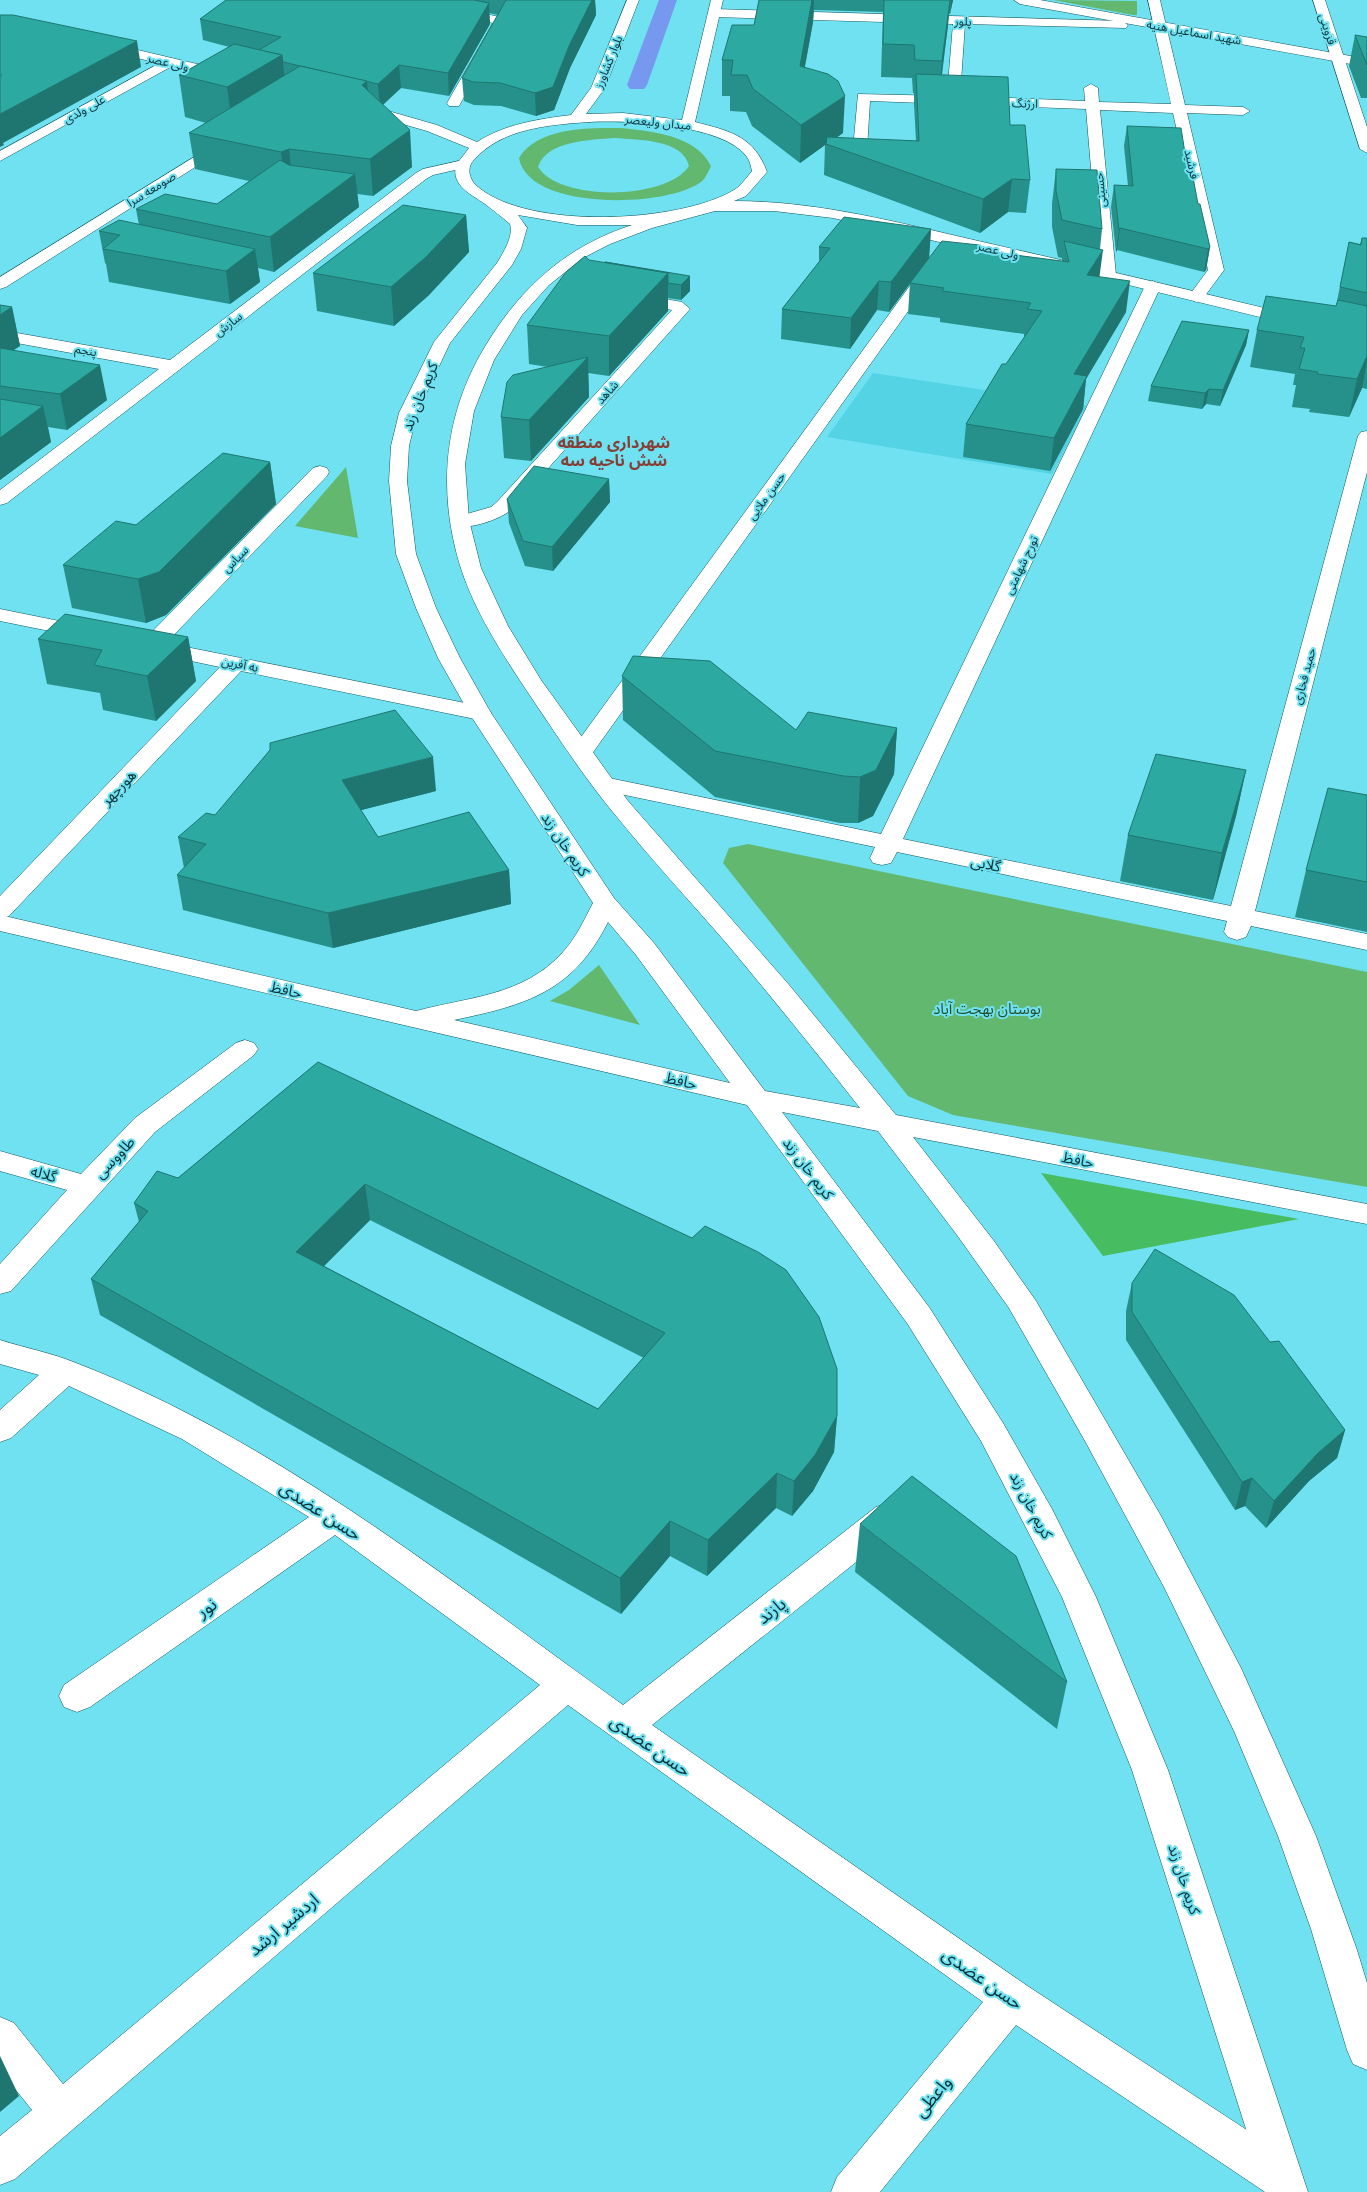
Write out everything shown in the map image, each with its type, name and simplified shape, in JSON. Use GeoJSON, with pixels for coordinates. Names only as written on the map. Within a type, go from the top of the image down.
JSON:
{"type":"FeatureCollection","features":[{"type":"Feature","properties":{"kind":"street"},"geometry":{"type":"LineString","coordinates":[[399,0],[500,21],[454,103]]}},
{"type":"Feature","properties":{"kind":"street","name":"بلوار کشاورز"},"geometry":{"type":"LineString","coordinates":[[575,119],[598,88],[634,0]]}},
{"type":"Feature","properties":{"kind":"street"},"geometry":{"type":"LineString","coordinates":[[688,124],[718,0]]}},
{"type":"Feature","properties":{"kind":"street","name":"شهید اسماعیل هنیه"},"geometry":{"type":"LineString","coordinates":[[1020,0],[1367,63]]}},
{"type":"Feature","properties":{"kind":"street","name":"فرشید"},"geometry":{"type":"LineString","coordinates":[[1154,0],[1216,270],[1196,297]]}},
{"type":"Feature","properties":{"kind":"street","name":"قزوینی"},"geometry":{"type":"LineString","coordinates":[[1319,0],[1367,149]]}},
{"type":"Feature","properties":{"kind":"street","name":"پلور"},"geometry":{"type":"LineString","coordinates":[[714,14],[938,15],[959,21],[1122,25]]}},
{"type":"Feature","properties":{"kind":"street"},"geometry":{"type":"LineString","coordinates":[[953,100],[959,21]]}},
{"type":"Feature","properties":{"kind":"street","name":"ولی عصر"},"geometry":{"type":"LineString","coordinates":[[94,44],[245,80]]}},
{"type":"Feature","properties":{"kind":"street","name":"علی ولدی"},"geometry":{"type":"LineString","coordinates":[[0,157],[169,62]]}},
{"type":"Feature","properties":{"kind":"street","name":"حسینی"},"geometry":{"type":"LineString","coordinates":[[1091,87],[1108,275]]}},
{"type":"Feature","properties":{"kind":"street","name":"ارژنگ"},"geometry":{"type":"LineString","coordinates":[[860,149],[863,97],[1244,111]]}},
{"type":"Feature","properties":{"kind":"street"},"geometry":{"type":"LineString","coordinates":[[348,104],[406,119],[478,147]]}},
{"type":"Feature","properties":{"kind":"street","name":"میدان ولیعصر"},"geometry":{"type":"LineString","coordinates":[[642,118],[688,124],[725,135],[742,145],[753,155],[760,166],[760,172],[747,189],[713,206],[691,212],[630,221],[582,221],[542,217],[490,201],[473,191],[464,180],[463,164],[478,147],[516,130],[575,119],[642,118]]}},
{"type":"Feature","properties":{"kind":"street","name":"صومعه سرا"},"geometry":{"type":"LineString","coordinates":[[0,284],[240,132]]}},
{"type":"Feature","properties":{"kind":"street","name":"سازش"},"geometry":{"type":"LineString","coordinates":[[0,499],[428,172],[463,164]]}},
{"type":"Feature","properties":{"kind":"street","name":"کریم خان زند"},"geometry":{"type":"LineString","coordinates":[[490,201],[517,222],[520,228],[513,249],[504,265],[442,342],[408,413],[400,446],[398,481],[406,554],[426,608],[449,658],[480,713],[605,903],[645,948],[918,1316],[996,1439],[1079,1597],[1116,1680],[1150,1770],[1290,2187]]}},
{"type":"Feature","properties":{"kind":"street"},"geometry":{"type":"LineString","coordinates":[[366,202],[384,204]]}},
{"type":"Feature","properties":{"kind":"street","name":"ولی عصر"},"geometry":{"type":"LineString","coordinates":[[713,206],[774,206],[834,213],[1108,275],[1367,338]]}},
{"type":"Feature","properties":{"kind":"street"},"geometry":{"type":"LineString","coordinates":[[691,212],[616,235],[592,246],[550,274],[539,283],[522,303],[488,353],[470,389],[459,427],[456,460],[457,506],[466,550],[494,620],[525,672],[581,753],[619,804],[724,926],[886,1122],[1016,1295],[1102,1441],[1186,1591],[1228,1678],[1318,1890],[1367,2050]]}},
{"type":"Feature","properties":{"kind":"street"},"geometry":{"type":"LineString","coordinates":[[76,236],[101,241]]}},
{"type":"Feature","properties":{"kind":"street","name":"حسن ملایی"},"geometry":{"type":"LineString","coordinates":[[581,753],[951,240]]}},
{"type":"Feature","properties":{"kind":"street"},"geometry":{"type":"LineString","coordinates":[[266,277],[285,281]]}},
{"type":"Feature","properties":{"kind":"street","name":"تورج شهامتی"},"geometry":{"type":"LineString","coordinates":[[885,850],[1153,286]]}},
{"type":"Feature","properties":{"kind":"street","name":"شاهد"},"geometry":{"type":"LineString","coordinates":[[460,522],[498,510],[504,506],[682,309],[676,305],[614,296]]}},
{"type":"Feature","properties":{"kind":"street","name":"پنجم"},"geometry":{"type":"LineString","coordinates":[[0,335],[173,366]]}},
{"type":"Feature","properties":{"kind":"street"},"geometry":{"type":"LineString","coordinates":[[58,436],[78,439]]}},
{"type":"Feature","properties":{"kind":"street","name":"حمید فخاری"},"geometry":{"type":"LineString","coordinates":[[1239,924],[1367,436]]}},
{"type":"Feature","properties":{"kind":"street","name":"سپاس"},"geometry":{"type":"LineString","coordinates":[[142,644],[320,472]]}},
{"type":"Feature","properties":{"kind":"street"},"geometry":{"type":"LineString","coordinates":[[0,615],[105,637]]}},
{"type":"Feature","properties":{"kind":"street","name":"به آفرین"},"geometry":{"type":"LineString","coordinates":[[142,644],[480,713]]}},
{"type":"Feature","properties":{"kind":"street","name":"هورچهر"},"geometry":{"type":"LineString","coordinates":[[0,911],[236,663]]}},
{"type":"Feature","properties":{"kind":"street","name":"گلابی"},"geometry":{"type":"LineString","coordinates":[[604,784],[885,850],[1239,924],[1367,942]]}},
{"type":"Feature","properties":{"kind":"street","name":"گلابی"},"geometry":{"type":"LineString","coordinates":[[619,804],[885,850]]}},
{"type":"Feature","properties":{"kind":"street"},"geometry":{"type":"LineString","coordinates":[[414,1019],[498,1002],[525,994],[544,984],[562,970],[576,954],[597,924],[605,903]]}},
{"type":"Feature","properties":{"kind":"street","name":"حافظ"},"geometry":{"type":"LineString","coordinates":[[0,923],[756,1098],[1367,1214]]}},
{"type":"Feature","properties":{"kind":"street","name":"گلابی"},"geometry":{"type":"LineString","coordinates":[[1239,924],[1367,960]]}},
{"type":"Feature","properties":{"kind":"street","name":"طاووسی"},"geometry":{"type":"LineString","coordinates":[[0,1283],[145,1125],[245,1049]]}},
{"type":"Feature","properties":{"kind":"street","name":"گلاله"},"geometry":{"type":"LineString","coordinates":[[0,1161],[87,1186]]}},
{"type":"Feature","properties":{"kind":"street","name":"حسن عضدی"},"geometry":{"type":"LineString","coordinates":[[0,1352],[65,1372],[194,1430],[335,1517],[566,1685],[1012,2000],[1290,2187]]}},
{"type":"Feature","properties":{"kind":"street"},"geometry":{"type":"LineString","coordinates":[[0,1429],[65,1372]]}},
{"type":"Feature","properties":{"kind":"street","name":"پازند"},"geometry":{"type":"LineString","coordinates":[[624,1726],[911,1500]]}},
{"type":"Feature","properties":{"kind":"street","name":"نور"},"geometry":{"type":"LineString","coordinates":[[77,1696],[335,1517]]}},
{"type":"Feature","properties":{"kind":"street","name":"اردشیر ارشد"},"geometry":{"type":"LineString","coordinates":[[0,2164],[566,1685]]}},
{"type":"Feature","properties":{"kind":"street","name":"واعظی"},"geometry":{"type":"LineString","coordinates":[[852,2192],[1012,2000]]}},
{"type":"Feature","properties":{"kind":"street"},"geometry":{"type":"LineString","coordinates":[[0,2036],[60,2113]]}},
{"type":"Feature","properties":{"kind":"shaded area"},"geometry":{"type":"Polygon","coordinates":[[[873,373],[1088,406],[1052,474],[827,437],[873,373]]]}},
{"type":"Feature","properties":{"kind":"green space"},"geometry":{"type":"Polygon","coordinates":[[[1053,0],[1137,1],[1137,15],[1133,15],[1053,0]]]}},
{"type":"Feature","properties":{"kind":"green space"},"geometry":{"type":"Polygon","coordinates":[[[607,128],[645,131],[671,136],[695,147],[711,166],[706,177],[701,182],[684,191],[659,197],[630,200],[600,200],[571,196],[546,188],[528,175],[519,158],[527,148],[538,140],[551,135],[579,129],[607,128]],[[615,138],[582,141],[560,146],[550,151],[538,167],[550,178],[568,186],[590,191],[614,192],[637,190],[659,185],[677,177],[689,166],[685,157],[669,146],[647,141],[615,138]]]}},
{"type":"Feature","properties":{"kind":"green space"},"geometry":{"type":"Polygon","coordinates":[[[346,467],[358,538],[295,526],[346,467]]]}},
{"type":"Feature","properties":{"kind":"green space","name":"بوستان بهجت آباد"},"geometry":{"type":"Polygon","coordinates":[[[748,844],[1367,972],[1367,1187],[953,1115],[908,1096],[723,863],[729,848],[748,844]]]}},
{"type":"Feature","properties":{"kind":"green space"},"geometry":{"type":"Polygon","coordinates":[[[599,965],[640,1025],[550,1001],[569,990],[599,965]]]}},
{"type":"Feature","properties":{"kind":"green space"},"geometry":{"type":"Polygon","coordinates":[[[1041,1173],[1299,1219],[1103,1256],[1041,1173]]]}},
{"type":"Feature","properties":{"kind":"building"},"geometry":{"type":"Polygon","coordinates":[[[226,0],[474,0],[489,3],[448,73],[399,65],[378,84],[283,62],[282,55],[259,50],[281,37],[200,19],[226,0]]]}},
{"type":"Feature","properties":{"kind":"building"},"geometry":{"type":"Polygon","coordinates":[[[506,0],[592,0],[569,46],[553,87],[535,93],[500,83],[473,82],[462,78],[506,0]]]}},
{"type":"Feature","properties":{"kind":"building"},"geometry":{"type":"Polygon","coordinates":[[[759,0],[812,0],[800,66],[828,74],[838,81],[845,96],[801,125],[753,89],[747,75],[731,75],[733,60],[722,60],[732,25],[754,25],[759,0]]]}},
{"type":"Feature","properties":{"kind":"building"},"geometry":{"type":"Polygon","coordinates":[[[884,0],[950,0],[942,61],[915,60],[914,45],[883,44],[884,0]]]}},
{"type":"Feature","properties":{"kind":"building"},"geometry":{"type":"Polygon","coordinates":[[[0,15],[13,15],[137,41],[0,114],[0,76],[2,75],[0,74],[0,15]]]}},
{"type":"Feature","properties":{"kind":"building"},"geometry":{"type":"Polygon","coordinates":[[[1355,35],[1367,37],[1367,65],[1355,35]]]}},
{"type":"Feature","properties":{"kind":"building"},"geometry":{"type":"Polygon","coordinates":[[[234,44],[282,55],[227,87],[179,75],[234,44]]]}},
{"type":"Feature","properties":{"kind":"building"},"geometry":{"type":"Polygon","coordinates":[[[300,66],[367,81],[362,85],[410,130],[370,159],[289,149],[281,152],[189,133],[300,66]]]}},
{"type":"Feature","properties":{"kind":"building"},"geometry":{"type":"Polygon","coordinates":[[[916,74],[1008,77],[1010,125],[1025,125],[1030,180],[1012,179],[983,199],[826,144],[827,137],[919,141],[916,74]]]}},
{"type":"Feature","properties":{"kind":"building"},"geometry":{"type":"Polygon","coordinates":[[[1127,126],[1181,128],[1188,172],[1192,172],[1198,204],[1200,204],[1210,247],[1208,249],[1120,228],[1119,230],[1114,185],[1133,186],[1127,126]]]}},
{"type":"Feature","properties":{"kind":"building"},"geometry":{"type":"Polygon","coordinates":[[[280,160],[289,165],[355,174],[270,237],[136,209],[165,194],[217,204],[280,160]]]}},
{"type":"Feature","properties":{"kind":"building"},"geometry":{"type":"Polygon","coordinates":[[[1056,169],[1097,170],[1102,229],[1062,220],[1056,191],[1056,169]]]}},
{"type":"Feature","properties":{"kind":"building"},"geometry":{"type":"Polygon","coordinates":[[[403,205],[466,215],[426,257],[391,287],[313,273],[403,205]]]}},
{"type":"Feature","properties":{"kind":"building"},"geometry":{"type":"Polygon","coordinates":[[[844,217],[931,229],[891,282],[879,281],[851,318],[782,309],[830,248],[819,247],[844,217]]]}},
{"type":"Feature","properties":{"kind":"building"},"geometry":{"type":"Polygon","coordinates":[[[119,220],[255,249],[226,271],[103,249],[120,235],[99,231],[119,220]]]}},
{"type":"Feature","properties":{"kind":"building"},"geometry":{"type":"Polygon","coordinates":[[[1362,238],[1367,238],[1367,293],[1340,287],[1349,242],[1361,245],[1362,238]]]}},
{"type":"Feature","properties":{"kind":"building"},"geometry":{"type":"Polygon","coordinates":[[[942,241],[979,245],[976,250],[1069,262],[1064,241],[1103,250],[1087,275],[1130,281],[1074,374],[1087,376],[1054,438],[966,424],[1002,364],[1006,364],[1042,311],[1027,309],[1031,303],[942,291],[944,288],[910,283],[942,241]]]}},
{"type":"Feature","properties":{"kind":"building"},"geometry":{"type":"Polygon","coordinates":[[[585,256],[589,260],[668,273],[609,336],[527,325],[566,272],[585,256]]]}},
{"type":"Feature","properties":{"kind":"building"},"geometry":{"type":"Polygon","coordinates":[[[605,262],[690,276],[681,285],[668,283],[668,273],[605,262]]]}},
{"type":"Feature","properties":{"kind":"building"},"geometry":{"type":"Polygon","coordinates":[[[1266,296],[1336,306],[1338,300],[1367,306],[1367,356],[1357,379],[1317,374],[1318,372],[1299,369],[1305,348],[1300,348],[1304,337],[1257,330],[1266,296]]]}},
{"type":"Feature","properties":{"kind":"building"},"geometry":{"type":"Polygon","coordinates":[[[0,305],[12,307],[0,315],[0,305]]]}},
{"type":"Feature","properties":{"kind":"building"},"geometry":{"type":"Polygon","coordinates":[[[1182,321],[1249,330],[1223,390],[1209,389],[1205,393],[1151,386],[1182,321]]]}},
{"type":"Feature","properties":{"kind":"building"},"geometry":{"type":"Polygon","coordinates":[[[0,348],[100,365],[60,394],[0,386],[0,348]]]}},
{"type":"Feature","properties":{"kind":"building"},"geometry":{"type":"Polygon","coordinates":[[[588,357],[529,420],[501,417],[507,382],[513,375],[588,357]]]}},
{"type":"Feature","properties":{"kind":"building"},"geometry":{"type":"Polygon","coordinates":[[[0,399],[43,406],[0,438],[0,399]]]}},
{"type":"Feature","properties":{"kind":"building"},"geometry":{"type":"Polygon","coordinates":[[[223,453],[270,462],[159,572],[138,579],[63,565],[116,521],[136,525],[223,453]]]}},
{"type":"Feature","properties":{"kind":"building"},"geometry":{"type":"Polygon","coordinates":[[[534,466],[609,479],[552,547],[523,541],[507,499],[534,466]]]}},
{"type":"Feature","properties":{"kind":"building"},"geometry":{"type":"Polygon","coordinates":[[[65,614],[188,637],[147,676],[94,665],[102,650],[38,639],[65,614]]]}},
{"type":"Feature","properties":{"kind":"building"},"geometry":{"type":"Polygon","coordinates":[[[633,656],[710,661],[796,730],[808,712],[897,728],[876,770],[860,777],[843,776],[715,751],[622,676],[633,656]]]}},
{"type":"Feature","properties":{"kind":"building"},"geometry":{"type":"Polygon","coordinates":[[[395,710],[433,757],[342,780],[378,837],[469,812],[509,870],[328,913],[177,875],[206,844],[178,837],[206,813],[215,815],[270,750],[270,743],[395,710]]]}},
{"type":"Feature","properties":{"kind":"building"},"geometry":{"type":"Polygon","coordinates":[[[1156,754],[1246,770],[1222,853],[1128,835],[1156,754]]]}},
{"type":"Feature","properties":{"kind":"building"},"geometry":{"type":"Polygon","coordinates":[[[1328,788],[1367,795],[1367,882],[1306,870],[1328,788]]]}},
{"type":"Feature","properties":{"kind":"building"},"geometry":{"type":"Polygon","coordinates":[[[318,1062],[692,1238],[705,1226],[758,1252],[786,1270],[819,1317],[837,1369],[837,1416],[815,1455],[794,1481],[777,1473],[708,1540],[670,1521],[620,1578],[91,1279],[148,1211],[134,1203],[157,1171],[178,1178],[318,1062]],[[365,1184],[296,1252],[598,1409],[665,1333],[365,1184]]]}},
{"type":"Feature","properties":{"kind":"building"},"geometry":{"type":"Polygon","coordinates":[[[1155,1249],[1234,1295],[1270,1342],[1279,1341],[1345,1430],[1318,1453],[1274,1501],[1252,1478],[1242,1482],[1132,1312],[1132,1283],[1155,1249]]]}},
{"type":"Feature","properties":{"kind":"building"},"geometry":{"type":"Polygon","coordinates":[[[912,1476],[1016,1556],[1067,1682],[860,1524],[912,1476]]]}},
{"type":"Feature","properties":{"kind":"waterway"},"geometry":{"type":"LineString","coordinates":[[637,85],[668,0]]}},
{"type":"Feature","properties":{"kind":"district","name":"شهرداری منطقه شش ناحیه سه"},"geometry":{"type":"Point","coordinates":[614,451]}}]}
